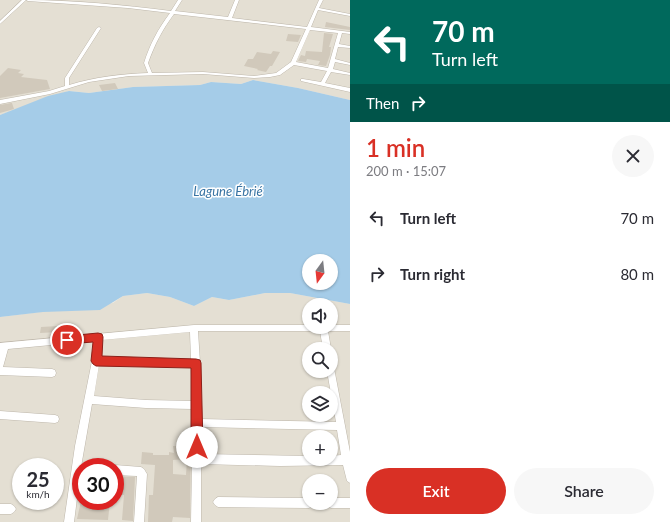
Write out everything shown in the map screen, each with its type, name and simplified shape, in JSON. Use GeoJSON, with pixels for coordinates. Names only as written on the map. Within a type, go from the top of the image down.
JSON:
{"type":"FeatureCollection","features":[{"type":"Feature","properties":{"kind":"street"},"geometry":{"type":"LineString","coordinates":[[0,23],[24,0]]}},
{"type":"Feature","properties":{"kind":"street"},"geometry":{"type":"LineString","coordinates":[[28,0],[121,6],[350,33]]}},
{"type":"Feature","properties":{"kind":"street"},"geometry":{"type":"LineString","coordinates":[[90,5],[94,0]]}},
{"type":"Feature","properties":{"kind":"street"},"geometry":{"type":"LineString","coordinates":[[121,6],[126,0]]}},
{"type":"Feature","properties":{"kind":"street"},"geometry":{"type":"LineString","coordinates":[[150,73],[146,63],[150,50],[160,30],[174,12],[180,0]]}},
{"type":"Feature","properties":{"kind":"street"},"geometry":{"type":"LineString","coordinates":[[230,18],[237,0]]}},
{"type":"Feature","properties":{"kind":"street"},"geometry":{"type":"LineString","coordinates":[[0,102],[117,76],[150,73],[203,73],[270,76],[284,71],[293,63],[321,0]]}},
{"type":"Feature","properties":{"kind":"street"},"geometry":{"type":"LineString","coordinates":[[317,9],[350,15]]}},
{"type":"Feature","properties":{"kind":"street"},"geometry":{"type":"LineString","coordinates":[[67,87],[67,78],[100,28]]}},
{"type":"Feature","properties":{"kind":"street"},"geometry":{"type":"LineString","coordinates":[[323,83],[330,70],[340,32]]}},
{"type":"Feature","properties":{"kind":"street"},"geometry":{"type":"LineString","coordinates":[[337,45],[350,47]]}},
{"type":"Feature","properties":{"kind":"street"},"geometry":{"type":"LineString","coordinates":[[333,60],[350,64]]}},
{"type":"Feature","properties":{"kind":"street"},"geometry":{"type":"LineString","coordinates":[[293,63],[350,74]]}},
{"type":"Feature","properties":{"kind":"street"},"geometry":{"type":"LineString","coordinates":[[303,80],[323,83],[350,90]]}},
{"type":"Feature","properties":{"kind":"street"},"geometry":{"type":"LineString","coordinates":[[194,328],[197,405],[196,522]]}},
{"type":"Feature","properties":{"kind":"street"},"geometry":{"type":"LineString","coordinates":[[0,365],[3,346],[194,328],[302,328]]}},
{"type":"Feature","properties":{"kind":"street"},"geometry":{"type":"LineString","coordinates":[[338,328],[350,328]]}},
{"type":"Feature","properties":{"kind":"street"},"geometry":{"type":"LineString","coordinates":[[69,522],[96,361],[98,337]]}},
{"type":"Feature","properties":{"kind":"street"},"geometry":{"type":"LineString","coordinates":[[96,361],[196,363]]}},
{"type":"Feature","properties":{"kind":"street"},"geometry":{"type":"LineString","coordinates":[[0,371],[52,373]]}},
{"type":"Feature","properties":{"kind":"street"},"geometry":{"type":"LineString","coordinates":[[332,378],[350,478]]}},
{"type":"Feature","properties":{"kind":"street"},"geometry":{"type":"LineString","coordinates":[[89,400],[146,404],[197,405]]}},
{"type":"Feature","properties":{"kind":"street"},"geometry":{"type":"LineString","coordinates":[[0,415],[55,419]]}},
{"type":"Feature","properties":{"kind":"street"},"geometry":{"type":"LineString","coordinates":[[197,423],[341,426]]}},
{"type":"Feature","properties":{"kind":"street"},"geometry":{"type":"LineString","coordinates":[[197,459],[280,461],[347,460]]}},
{"type":"Feature","properties":{"kind":"street"},"geometry":{"type":"LineString","coordinates":[[124,471],[141,472],[142,479],[139,522]]}},
{"type":"Feature","properties":{"kind":"street"},"geometry":{"type":"LineString","coordinates":[[218,502],[302,503]]}},
{"type":"Feature","properties":{"kind":"street"},"geometry":{"type":"LineString","coordinates":[[338,503],[350,503]]}},
{"type":"Feature","properties":{"kind":"street"},"geometry":{"type":"LineString","coordinates":[[0,509],[11,509]]}},
{"type":"Feature","properties":{"kind":"shaded area"},"geometry":{"type":"Polygon","coordinates":[[[0,0],[350,0],[350,100],[298,88],[253,80],[241,84],[211,82],[200,85],[133,87],[89,93],[69,91],[0,115],[0,0]]]}},
{"type":"Feature","properties":{"kind":"shaded area"},"geometry":{"type":"Polygon","coordinates":[[[147,293],[170,297],[194,306],[212,297],[229,300],[265,293],[290,293],[317,298],[302,298],[302,334],[338,334],[338,302],[350,304],[350,522],[0,522],[0,317],[113,303],[123,296],[147,293]]]}},
{"type":"Feature","properties":{"kind":"water","name":"Lagune Ébrié"},"geometry":{"type":"Polygon","coordinates":[[[253,80],[298,88],[350,100],[350,304],[338,302],[338,298],[317,298],[290,293],[265,293],[229,300],[212,297],[194,306],[170,297],[147,293],[123,296],[100,310],[43,312],[0,317],[0,115],[48,96],[69,91],[89,93],[133,87],[200,85],[211,82],[241,84],[253,80]]]}},
{"type":"Feature","properties":{"kind":"building"},"geometry":{"type":"Polygon","coordinates":[[[326,22],[350,27],[350,30],[325,27],[326,22]]]}},
{"type":"Feature","properties":{"kind":"building"},"geometry":{"type":"Polygon","coordinates":[[[324,33],[333,34],[329,47],[331,47],[330,55],[326,66],[318,65],[320,61],[307,59],[306,62],[298,61],[301,55],[305,56],[306,51],[322,52],[324,33]]]}},
{"type":"Feature","properties":{"kind":"building"},"geometry":{"type":"Polygon","coordinates":[[[288,34],[301,35],[298,42],[286,41],[288,34]]]}},
{"type":"Feature","properties":{"kind":"building"},"geometry":{"type":"Polygon","coordinates":[[[273,51],[280,52],[272,66],[270,66],[266,72],[244,66],[248,59],[253,59],[257,52],[271,54],[273,51]]]}},
{"type":"Feature","properties":{"kind":"building"},"geometry":{"type":"Polygon","coordinates":[[[8,68],[21,70],[18,73],[24,74],[21,77],[47,80],[50,89],[0,98],[0,76],[8,68]]]}},
{"type":"Feature","properties":{"kind":"building"},"geometry":{"type":"Polygon","coordinates":[[[115,83],[118,89],[102,91],[99,85],[115,83]]]}},
{"type":"Feature","properties":{"kind":"building"},"geometry":{"type":"Polygon","coordinates":[[[17,102],[12,103],[14,109],[0,113],[0,105],[17,102]]]}},
{"type":"Feature","properties":{"kind":"building"},"geometry":{"type":"Polygon","coordinates":[[[58,326],[58,332],[40,333],[41,327],[58,326]]]}},
{"type":"Feature","properties":{"kind":"building"},"geometry":{"type":"Polygon","coordinates":[[[173,446],[191,446],[190,518],[173,517],[172,522],[148,522],[149,495],[153,495],[155,465],[141,464],[142,452],[153,453],[153,455],[169,455],[169,452],[174,453],[173,446]],[[187,459],[173,460],[173,474],[186,475],[187,459]]]}},
{"type":"Feature","properties":{"kind":"building"},"geometry":{"type":"Polygon","coordinates":[[[124,476],[135,477],[133,521],[122,520],[124,510],[124,476]]]}},
{"type":"Feature","properties":{"kind":"building"},"geometry":{"type":"Polygon","coordinates":[[[79,510],[109,510],[108,520],[77,519],[79,510]]]}},
{"type":"Feature","properties":{"kind":"route"},"geometry":{"type":"LineString","coordinates":[[67,340],[98,337],[96,361],[196,363],[197,447]]}}]}
